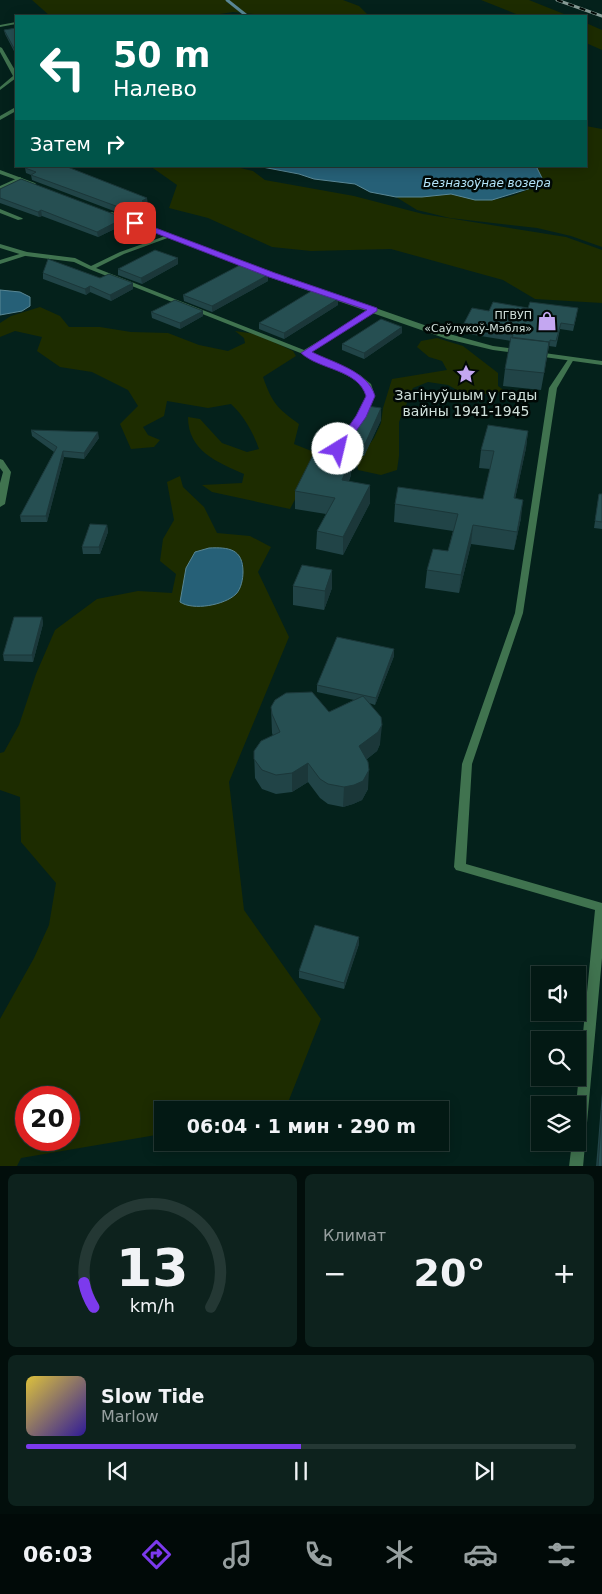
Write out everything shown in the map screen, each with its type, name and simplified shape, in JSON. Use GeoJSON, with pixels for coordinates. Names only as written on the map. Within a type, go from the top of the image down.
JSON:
{"type":"FeatureCollection","features":[{"type":"Feature","properties":{"kind":"street"},"geometry":{"type":"LineString","coordinates":[[0,172],[38,186]]}},
{"type":"Feature","properties":{"kind":"street"},"geometry":{"type":"LineString","coordinates":[[108,213],[272,275],[450,337],[493,348],[602,363]]}},
{"type":"Feature","properties":{"kind":"street"},"geometry":{"type":"LineString","coordinates":[[0,262],[26,254]]}},
{"type":"Feature","properties":{"kind":"street"},"geometry":{"type":"LineString","coordinates":[[0,462],[7,472],[0,504]]}},
{"type":"Feature","properties":{"kind":"lane"},"geometry":{"type":"LineString","coordinates":[[0,26],[15,24]]}},
{"type":"Feature","properties":{"kind":"lane"},"geometry":{"type":"LineString","coordinates":[[0,48],[15,74]]}},
{"type":"Feature","properties":{"kind":"lane"},"geometry":{"type":"LineString","coordinates":[[0,89],[15,77]]}},
{"type":"Feature","properties":{"kind":"lane"},"geometry":{"type":"LineString","coordinates":[[0,118],[15,110]]}},
{"type":"Feature","properties":{"kind":"lane"},"geometry":{"type":"LineString","coordinates":[[0,188],[20,179]]}},
{"type":"Feature","properties":{"kind":"lane"},"geometry":{"type":"LineString","coordinates":[[0,211],[20,219]]}},
{"type":"Feature","properties":{"kind":"lane"},"geometry":{"type":"LineString","coordinates":[[91,268],[122,253],[170,236]]}},
{"type":"Feature","properties":{"kind":"lane"},"geometry":{"type":"LineString","coordinates":[[0,246],[26,254],[75,260],[305,353],[357,377],[368,386],[371,396],[361,417],[338,449]]}},
{"type":"Feature","properties":{"kind":"lane"},"geometry":{"type":"LineString","coordinates":[[305,353],[374,310]]}},
{"type":"Feature","properties":{"kind":"lane"},"geometry":{"type":"LineString","coordinates":[[571,359],[553,388],[519,613],[467,764],[460,867],[602,907],[576,1166]]}},
{"type":"Feature","properties":{"kind":"green space"},"geometry":{"type":"Polygon","coordinates":[[[32,0],[343,0],[359,6],[368,15],[262,15],[233,12],[214,15],[49,15],[32,0]]]}},
{"type":"Feature","properties":{"kind":"green space"},"geometry":{"type":"Polygon","coordinates":[[[481,0],[529,0],[566,15],[518,15],[481,0]]]}},
{"type":"Feature","properties":{"kind":"green space"},"geometry":{"type":"Polygon","coordinates":[[[587,23],[602,30],[602,50],[587,43],[587,23]]]}},
{"type":"Feature","properties":{"kind":"green space"},"geometry":{"type":"Polygon","coordinates":[[[587,126],[602,129],[602,247],[571,236],[537,228],[450,218],[417,210],[396,197],[450,194],[474,200],[494,200],[520,193],[543,180],[536,167],[587,167],[587,126]]]}},
{"type":"Feature","properties":{"kind":"green space"},"geometry":{"type":"Polygon","coordinates":[[[151,167],[236,167],[253,171],[265,180],[354,196],[423,214],[566,237],[602,250],[602,303],[535,299],[503,280],[391,249],[311,251],[272,247],[208,218],[169,208],[177,185],[151,167]]]}},
{"type":"Feature","properties":{"kind":"green space"},"geometry":{"type":"Polygon","coordinates":[[[40,307],[60,316],[69,327],[100,327],[131,332],[168,333],[199,345],[228,351],[245,343],[244,338],[235,331],[256,334],[293,351],[296,356],[263,377],[269,393],[280,409],[299,424],[294,444],[344,464],[312,467],[290,509],[212,492],[202,485],[242,483],[244,474],[214,460],[199,447],[189,429],[188,417],[200,419],[222,443],[247,452],[259,449],[248,425],[236,409],[231,404],[208,408],[167,401],[164,416],[143,427],[148,435],[160,440],[154,447],[131,449],[120,424],[138,406],[128,390],[92,372],[60,367],[37,351],[42,337],[15,331],[0,337],[0,323],[11,316],[40,307]]]}},
{"type":"Feature","properties":{"kind":"green space"},"geometry":{"type":"Polygon","coordinates":[[[437,338],[463,346],[498,373],[498,386],[505,391],[490,394],[464,394],[448,385],[428,382],[413,388],[399,422],[397,470],[381,475],[358,470],[357,462],[374,438],[381,423],[383,408],[392,379],[447,370],[442,361],[429,357],[417,347],[421,341],[437,338]]]}},
{"type":"Feature","properties":{"kind":"green space"},"geometry":{"type":"Polygon","coordinates":[[[180,476],[183,487],[204,507],[217,533],[250,536],[271,547],[258,572],[289,637],[229,782],[244,910],[321,1019],[289,1101],[154,1101],[154,1135],[80,1148],[80,1086],[15,1086],[15,1151],[62,1151],[21,1158],[17,1166],[0,1166],[0,1019],[34,958],[49,925],[56,883],[21,842],[20,797],[0,790],[0,753],[4,752],[19,725],[36,674],[55,630],[97,599],[138,591],[172,593],[176,574],[160,561],[163,539],[174,520],[167,482],[180,476]],[[243,561],[186,568],[180,602],[236,594],[243,578],[243,561]]]}},
{"type":"Feature","properties":{"kind":"water","name":"Безназоўнае возера"},"geometry":{"type":"Polygon","coordinates":[[[262,167],[536,167],[543,180],[541,185],[492,200],[475,200],[451,194],[396,197],[370,192],[355,184],[314,179],[262,167]]]}},
{"type":"Feature","properties":{"kind":"water"},"geometry":{"type":"Polygon","coordinates":[[[0,290],[20,292],[30,297],[30,306],[22,311],[0,315],[0,290]]]}},
{"type":"Feature","properties":{"kind":"water"},"geometry":{"type":"Polygon","coordinates":[[[209,548],[229,549],[238,554],[242,564],[243,575],[238,592],[231,598],[209,606],[186,605],[180,602],[186,568],[195,552],[209,548]]]}},
{"type":"Feature","properties":{"kind":"building"},"geometry":{"type":"Polygon","coordinates":[[[15,28],[15,50],[4,30],[15,28]]]}},
{"type":"Feature","properties":{"kind":"building"},"geometry":{"type":"Polygon","coordinates":[[[68,167],[147,198],[142,201],[152,205],[135,213],[31,175],[36,172],[25,168],[68,167]]]}},
{"type":"Feature","properties":{"kind":"building"},"geometry":{"type":"Polygon","coordinates":[[[21,179],[124,218],[97,232],[41,210],[38,212],[0,198],[0,189],[21,179]]]}},
{"type":"Feature","properties":{"kind":"building"},"geometry":{"type":"Polygon","coordinates":[[[155,250],[178,258],[141,278],[118,269],[155,250]]]}},
{"type":"Feature","properties":{"kind":"building"},"geometry":{"type":"Polygon","coordinates":[[[48,259],[100,278],[109,274],[133,283],[110,295],[90,286],[85,289],[43,273],[48,259]]]}},
{"type":"Feature","properties":{"kind":"building"},"geometry":{"type":"Polygon","coordinates":[[[240,265],[268,275],[212,306],[183,295],[240,265]]]}},
{"type":"Feature","properties":{"kind":"building"},"geometry":{"type":"Polygon","coordinates":[[[313,290],[338,299],[284,333],[259,323],[313,290]]]}},
{"type":"Feature","properties":{"kind":"building"},"geometry":{"type":"Polygon","coordinates":[[[175,300],[203,311],[180,323],[151,312],[175,300]]]}},
{"type":"Feature","properties":{"kind":"building"},"geometry":{"type":"Polygon","coordinates":[[[493,302],[528,308],[530,302],[578,308],[574,325],[561,323],[556,341],[550,340],[549,346],[549,342],[512,338],[513,335],[462,327],[472,308],[489,311],[493,302]]]}},
{"type":"Feature","properties":{"kind":"building"},"geometry":{"type":"Polygon","coordinates":[[[381,319],[402,327],[364,353],[342,344],[381,319]]]}},
{"type":"Feature","properties":{"kind":"building"},"geometry":{"type":"Polygon","coordinates":[[[511,337],[549,342],[544,373],[505,369],[511,337]]]}},
{"type":"Feature","properties":{"kind":"building"},"geometry":{"type":"Polygon","coordinates":[[[367,406],[381,408],[365,444],[346,441],[355,423],[367,406]]]}},
{"type":"Feature","properties":{"kind":"building"},"geometry":{"type":"Polygon","coordinates":[[[488,425],[528,431],[514,498],[523,500],[517,532],[473,525],[461,575],[427,570],[433,549],[448,551],[458,514],[395,504],[398,487],[483,499],[494,451],[481,450],[488,425]]]}},
{"type":"Feature","properties":{"kind":"building"},"geometry":{"type":"Polygon","coordinates":[[[31,430],[98,432],[84,453],[63,451],[46,516],[20,516],[57,447],[31,430]]]}},
{"type":"Feature","properties":{"kind":"building"},"geometry":{"type":"Polygon","coordinates":[[[315,451],[352,457],[342,480],[370,485],[343,537],[317,531],[335,498],[295,491],[315,451]]]}},
{"type":"Feature","properties":{"kind":"building"},"geometry":{"type":"Polygon","coordinates":[[[599,494],[602,494],[602,522],[595,521],[599,494]]]}},
{"type":"Feature","properties":{"kind":"building"},"geometry":{"type":"Polygon","coordinates":[[[90,524],[107,525],[99,547],[82,547],[90,524]]]}},
{"type":"Feature","properties":{"kind":"building"},"geometry":{"type":"Polygon","coordinates":[[[302,565],[332,570],[325,591],[293,586],[302,565]]]}},
{"type":"Feature","properties":{"kind":"building"},"geometry":{"type":"Polygon","coordinates":[[[14,617],[42,617],[32,655],[3,655],[14,617]]]}},
{"type":"Feature","properties":{"kind":"building"},"geometry":{"type":"Polygon","coordinates":[[[337,637],[394,649],[376,698],[317,685],[337,637]]]}},
{"type":"Feature","properties":{"kind":"building"},"geometry":{"type":"Polygon","coordinates":[[[312,692],[329,712],[363,696],[381,717],[382,725],[378,732],[359,746],[368,762],[369,770],[363,781],[344,787],[328,784],[320,779],[308,763],[292,773],[276,775],[262,770],[254,759],[254,751],[261,741],[280,732],[272,714],[271,707],[275,700],[286,693],[312,692]]]}},
{"type":"Feature","properties":{"kind":"building"},"geometry":{"type":"Polygon","coordinates":[[[315,925],[359,937],[344,983],[299,971],[315,925]]]}},
{"type":"Feature","properties":{"kind":"building"},"geometry":{"type":"Polygon","coordinates":[[[602,1110],[602,1166],[598,1166],[602,1110]]]}},
{"type":"Feature","properties":{"kind":"waterway"},"geometry":{"type":"LineString","coordinates":[[227,0],[246,15]]}},
{"type":"Feature","properties":{"kind":"railway"},"geometry":{"type":"LineString","coordinates":[[557,0],[602,16]]}},
{"type":"Feature","properties":{"kind":"place","name":"ПГВУП «Саўлукоў-Мэбля»"},"geometry":{"type":"Point","coordinates":[547,321]}},
{"type":"Feature","properties":{"kind":"place","name":"Загінуўшым у гады вайны 1941-1945"},"geometry":{"type":"Point","coordinates":[466,374]}},
{"type":"Feature","properties":{"kind":"route"},"geometry":{"type":"LineString","coordinates":[[135,223],[272,275],[374,310],[305,353],[357,377],[368,386],[371,396],[361,417],[338,449]]}}]}
